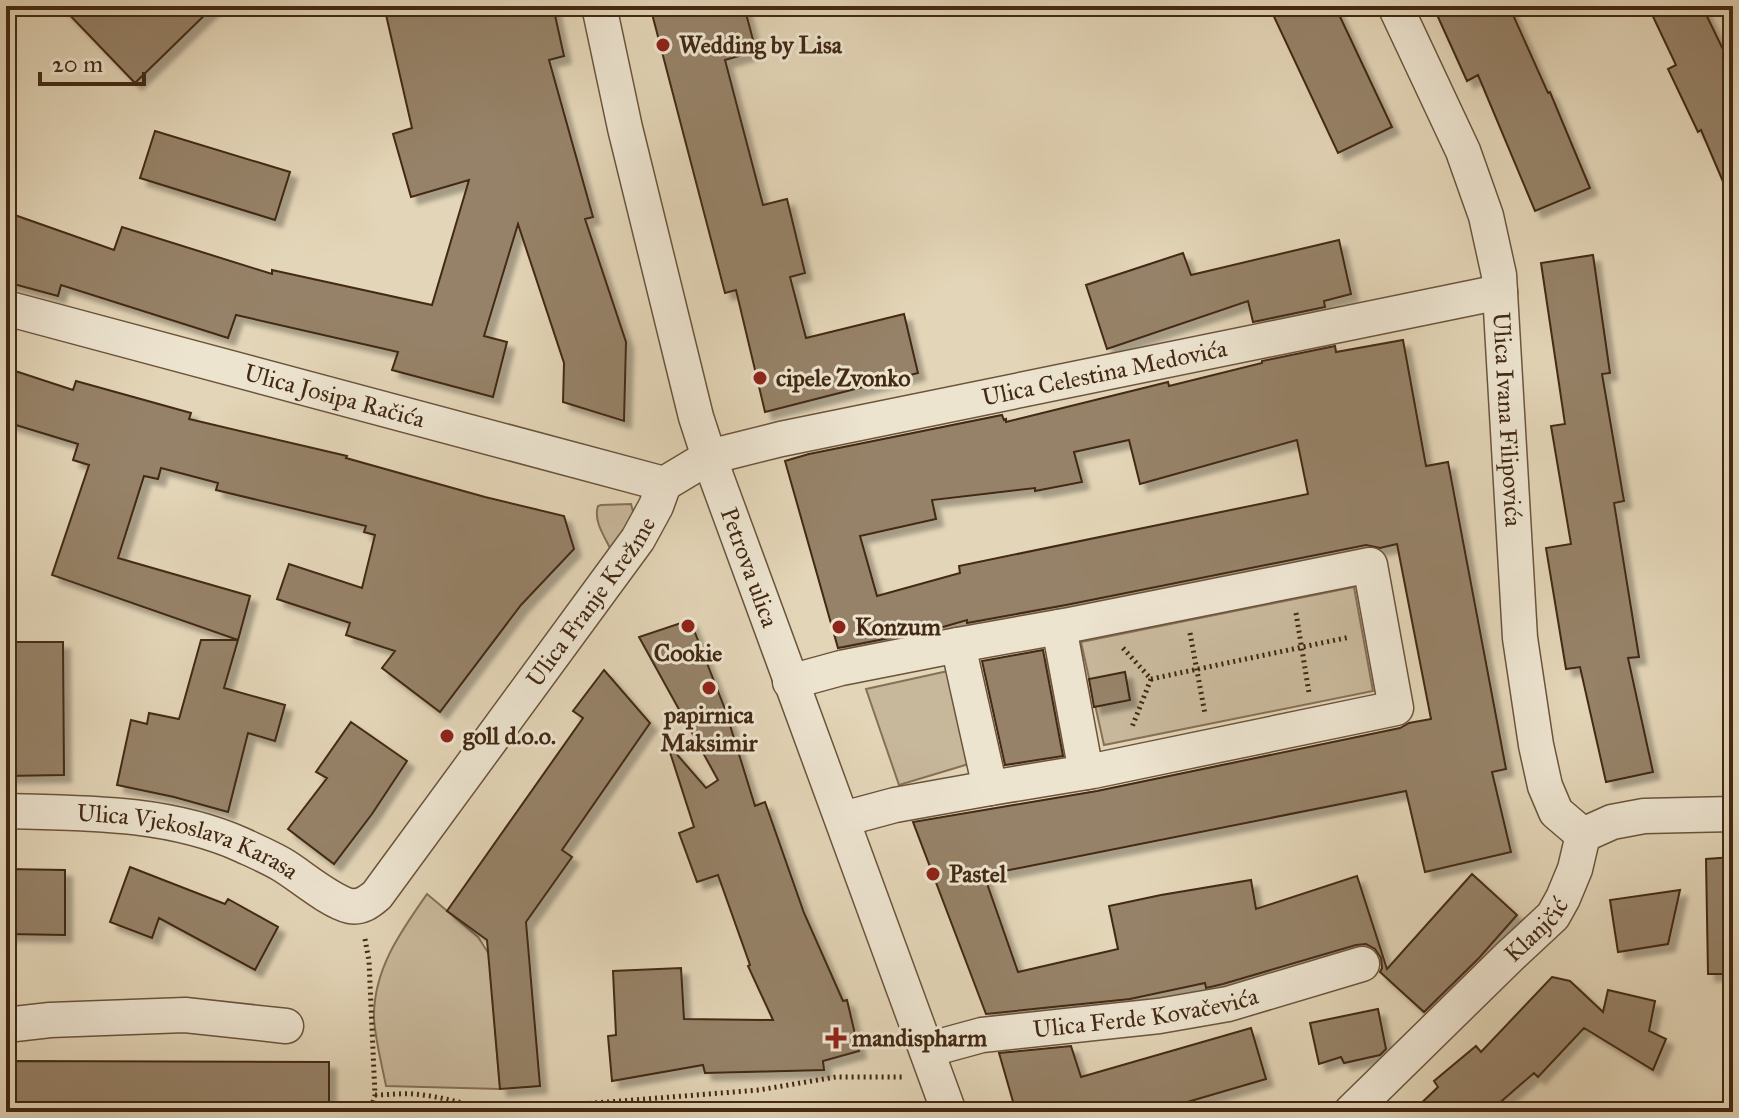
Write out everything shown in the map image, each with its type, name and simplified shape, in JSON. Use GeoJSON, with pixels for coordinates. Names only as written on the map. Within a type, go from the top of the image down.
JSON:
{"type":"FeatureCollection","features":[{"type":"Feature","properties":{"kind":"street","name":"Petrova ulica"},"geometry":{"type":"LineString","coordinates":[[599,6],[625,128],[696,417],[949,1112]]}},
{"type":"Feature","properties":{"kind":"street","name":"Ulica Ivana Filipovića"},"geometry":{"type":"LineString","coordinates":[[1395,6],[1463,151],[1486,216],[1499,275],[1520,638],[1536,745],[1545,786],[1556,812],[1583,835]]}},
{"type":"Feature","properties":{"kind":"street","name":"Ulica Celestina Medovića"},"geometry":{"type":"LineString","coordinates":[[709,457],[781,439],[1500,292]]}},
{"type":"Feature","properties":{"kind":"street","name":"Ulica Josipa Račića"},"geometry":{"type":"LineString","coordinates":[[6,308],[664,484]]}},
{"type":"Feature","properties":{"kind":"street"},"geometry":{"type":"LineString","coordinates":[[664,484],[709,457]]}},
{"type":"Feature","properties":{"kind":"street","name":"Ulica Franje Krežme"},"geometry":{"type":"LineString","coordinates":[[360,906],[377,895],[619,565],[646,525],[664,484]]}},
{"type":"Feature","properties":{"kind":"street"},"geometry":{"type":"LineString","coordinates":[[790,682],[841,668],[1370,565],[1396,708],[1086,772],[895,805],[843,819]]}},
{"type":"Feature","properties":{"kind":"street"},"geometry":{"type":"LineString","coordinates":[[1059,627],[1086,772]]}},
{"type":"Feature","properties":{"kind":"street"},"geometry":{"type":"LineString","coordinates":[[958,645],[990,788]]}},
{"type":"Feature","properties":{"kind":"street","name":"Ulica Vjekoslava Karasa"},"geometry":{"type":"LineString","coordinates":[[6,811],[122,816],[168,822],[203,831],[281,863],[337,900],[349,906],[360,906]]}},
{"type":"Feature","properties":{"kind":"street"},"geometry":{"type":"LineString","coordinates":[[1583,835],[1612,822],[1644,816],[1733,814]]}},
{"type":"Feature","properties":{"kind":"street","name":"Klanjčić"},"geometry":{"type":"LineString","coordinates":[[1351,1112],[1553,916],[1575,869],[1583,835]]}},
{"type":"Feature","properties":{"kind":"street","name":"Ulica Ferde Kovačevića"},"geometry":{"type":"LineString","coordinates":[[927,1050],[982,1035],[1159,1016],[1228,1004],[1362,964]]}},
{"type":"Feature","properties":{"kind":"street"},"geometry":{"type":"LineString","coordinates":[[6,1025],[50,1020],[185,1015],[286,1026]]}},
{"type":"Feature","properties":{"kind":"path"},"geometry":{"type":"LineString","coordinates":[[1295,608],[1309,695]]}},
{"type":"Feature","properties":{"kind":"path"},"geometry":{"type":"LineString","coordinates":[[1189,629],[1205,715]]}},
{"type":"Feature","properties":{"kind":"path"},"geometry":{"type":"LineString","coordinates":[[1151,679],[1353,637]]}},
{"type":"Feature","properties":{"kind":"path"},"geometry":{"type":"LineString","coordinates":[[1119,644],[1151,679]]}},
{"type":"Feature","properties":{"kind":"path"},"geometry":{"type":"LineString","coordinates":[[1130,733],[1151,679]]}},
{"type":"Feature","properties":{"kind":"path"},"geometry":{"type":"LineString","coordinates":[[360,906],[369,961],[375,1095],[370,1112]]}},
{"type":"Feature","properties":{"kind":"path"},"geometry":{"type":"LineString","coordinates":[[375,1095],[412,1093],[485,1109],[507,1110],[759,1090],[836,1077],[903,1077]]}},
{"type":"Feature","properties":{"kind":"shaded area"},"geometry":{"type":"Polygon","coordinates":[[[631,504],[634,515],[611,550],[598,523],[598,506],[631,504]]]}},
{"type":"Feature","properties":{"kind":"shaded area"},"geometry":{"type":"Polygon","coordinates":[[[1354,587],[1373,691],[1104,745],[1081,642],[1354,587]]]}},
{"type":"Feature","properties":{"kind":"shaded area"},"geometry":{"type":"Polygon","coordinates":[[[948,671],[972,763],[899,785],[866,689],[948,671]]]}},
{"type":"Feature","properties":{"kind":"shaded area"},"geometry":{"type":"Polygon","coordinates":[[[427,894],[478,937],[489,954],[500,1089],[386,1086],[374,1018],[378,984],[390,952],[427,894]]]}},
{"type":"Feature","properties":{"kind":"building"},"geometry":{"type":"Polygon","coordinates":[[[61,6],[214,6],[135,83],[61,6]]]}},
{"type":"Feature","properties":{"kind":"building"},"geometry":{"type":"Polygon","coordinates":[[[384,6],[553,6],[564,56],[549,60],[593,217],[585,219],[626,342],[624,421],[563,402],[564,363],[518,224],[484,336],[507,342],[493,397],[392,370],[398,352],[236,315],[228,338],[61,285],[58,296],[6,282],[6,212],[114,250],[122,227],[272,274],[272,270],[432,305],[469,180],[411,197],[393,134],[412,128],[384,6]]]}},
{"type":"Feature","properties":{"kind":"building"},"geometry":{"type":"Polygon","coordinates":[[[650,6],[744,6],[756,51],[725,60],[763,205],[787,199],[805,273],[790,277],[806,338],[904,314],[918,373],[765,412],[736,290],[725,293],[650,6]]]}},
{"type":"Feature","properties":{"kind":"building"},"geometry":{"type":"Polygon","coordinates":[[[1269,6],[1335,6],[1392,127],[1338,153],[1269,6]]]}},
{"type":"Feature","properties":{"kind":"building"},"geometry":{"type":"Polygon","coordinates":[[[1433,6],[1509,6],[1550,92],[1590,188],[1535,211],[1478,75],[1467,81],[1433,6]]]}},
{"type":"Feature","properties":{"kind":"building"},"geometry":{"type":"Polygon","coordinates":[[[1648,6],[1702,6],[1733,70],[1733,205],[1701,130],[1698,132],[1668,69],[1676,65],[1648,6]]]}},
{"type":"Feature","properties":{"kind":"building"},"geometry":{"type":"Polygon","coordinates":[[[155,131],[290,172],[275,220],[140,178],[155,131]]]}},
{"type":"Feature","properties":{"kind":"building"},"geometry":{"type":"Polygon","coordinates":[[[1339,240],[1351,294],[1324,301],[1325,307],[1253,322],[1248,301],[1107,349],[1086,285],[1183,253],[1191,275],[1339,240]]]}},
{"type":"Feature","properties":{"kind":"building"},"geometry":{"type":"Polygon","coordinates":[[[1593,255],[1610,373],[1602,374],[1624,501],[1614,503],[1639,657],[1628,658],[1653,772],[1606,782],[1580,667],[1566,669],[1546,548],[1571,544],[1551,426],[1565,424],[1541,263],[1593,255]]]}},
{"type":"Feature","properties":{"kind":"building"},"geometry":{"type":"Polygon","coordinates":[[[1403,340],[1426,466],[1448,462],[1506,769],[1492,772],[1511,852],[1425,872],[1406,791],[984,875],[1018,972],[1118,949],[1109,906],[1251,880],[1256,909],[1357,876],[1387,969],[1472,874],[1517,915],[1424,1012],[1380,972],[1381,958],[1375,949],[1366,944],[1206,988],[1205,983],[1130,999],[986,1014],[913,822],[1097,791],[1431,719],[1397,544],[1380,548],[1366,545],[1066,605],[967,623],[967,620],[838,648],[785,461],[1002,415],[1006,422],[1168,382],[1169,386],[1262,361],[1335,346],[1336,352],[1403,340]],[[1129,440],[1074,452],[1082,482],[1035,491],[1035,488],[932,500],[936,519],[860,536],[877,596],[960,573],[959,566],[1308,494],[1297,440],[1140,484],[1129,440]]]}},
{"type":"Feature","properties":{"kind":"building"},"geometry":{"type":"Polygon","coordinates":[[[6,368],[73,390],[76,381],[191,413],[189,419],[347,456],[485,497],[564,516],[574,549],[521,605],[440,712],[382,668],[395,651],[346,635],[350,623],[277,599],[289,564],[362,588],[375,535],[364,532],[366,526],[216,490],[218,483],[161,468],[158,479],[144,476],[118,558],[250,596],[238,640],[52,575],[89,465],[73,460],[78,444],[6,422],[6,368]]]}},
{"type":"Feature","properties":{"kind":"building"},"geometry":{"type":"Polygon","coordinates":[[[690,620],[725,709],[755,806],[765,802],[804,913],[843,1001],[847,1000],[859,1051],[823,1061],[824,1070],[705,1073],[703,1065],[612,1081],[608,1036],[616,1035],[613,971],[681,968],[684,1019],[773,1020],[748,966],[718,875],[697,882],[679,833],[694,827],[667,743],[706,788],[718,780],[639,637],[690,620]]]}},
{"type":"Feature","properties":{"kind":"building"},"geometry":{"type":"Polygon","coordinates":[[[201,640],[238,640],[224,688],[285,705],[275,741],[248,733],[228,812],[117,785],[131,720],[147,724],[149,713],[179,719],[201,640]]]}},
{"type":"Feature","properties":{"kind":"building"},"geometry":{"type":"Polygon","coordinates":[[[6,642],[63,642],[64,775],[6,776],[6,642]]]}},
{"type":"Feature","properties":{"kind":"building"},"geometry":{"type":"Polygon","coordinates":[[[1043,650],[1063,756],[1005,765],[982,661],[1043,650]]]}},
{"type":"Feature","properties":{"kind":"building"},"geometry":{"type":"Polygon","coordinates":[[[604,670],[650,723],[562,850],[572,857],[526,922],[540,1086],[500,1089],[487,940],[447,911],[583,718],[573,711],[604,670]]]}},
{"type":"Feature","properties":{"kind":"building"},"geometry":{"type":"Polygon","coordinates":[[[1125,672],[1130,700],[1094,707],[1089,679],[1125,672]]]}},
{"type":"Feature","properties":{"kind":"building"},"geometry":{"type":"Polygon","coordinates":[[[351,722],[407,761],[334,864],[288,829],[327,778],[316,772],[351,722]]]}},
{"type":"Feature","properties":{"kind":"building"},"geometry":{"type":"Polygon","coordinates":[[[1733,857],[1733,974],[1708,974],[1706,859],[1733,857]]]}},
{"type":"Feature","properties":{"kind":"building"},"geometry":{"type":"Polygon","coordinates":[[[130,867],[225,904],[228,899],[278,927],[255,970],[159,918],[152,938],[110,922],[130,867]]]}},
{"type":"Feature","properties":{"kind":"building"},"geometry":{"type":"Polygon","coordinates":[[[6,869],[65,870],[65,935],[6,934],[6,869]]]}},
{"type":"Feature","properties":{"kind":"building"},"geometry":{"type":"Polygon","coordinates":[[[1680,890],[1668,944],[1618,952],[1610,900],[1680,890]]]}},
{"type":"Feature","properties":{"kind":"building"},"geometry":{"type":"Polygon","coordinates":[[[1552,977],[1570,981],[1603,1012],[1608,990],[1655,1001],[1649,1031],[1666,1039],[1653,1070],[1584,1028],[1538,1077],[1534,1073],[1489,1112],[1412,1112],[1438,1087],[1434,1081],[1476,1046],[1481,1052],[1552,977]]]}},
{"type":"Feature","properties":{"kind":"building"},"geometry":{"type":"Polygon","coordinates":[[[1378,1009],[1386,1049],[1380,1055],[1344,1063],[1341,1057],[1319,1064],[1310,1023],[1378,1009]]]}},
{"type":"Feature","properties":{"kind":"building"},"geometry":{"type":"Polygon","coordinates":[[[1251,1028],[1266,1079],[1153,1112],[1016,1112],[999,1053],[1071,1046],[1081,1077],[1251,1028]]]}},
{"type":"Feature","properties":{"kind":"building"},"geometry":{"type":"Polygon","coordinates":[[[7,1061],[329,1062],[329,1112],[7,1112],[7,1061]]]}},
{"type":"Feature","properties":{"kind":"place","name":"Wedding by Lisa"},"geometry":{"type":"Point","coordinates":[663,45]}},
{"type":"Feature","properties":{"kind":"place","name":"cipele Zvonko"},"geometry":{"type":"Point","coordinates":[760,378]}},
{"type":"Feature","properties":{"kind":"place","name":"Cookie"},"geometry":{"type":"Point","coordinates":[688,626]}},
{"type":"Feature","properties":{"kind":"place","name":"Konzum"},"geometry":{"type":"Point","coordinates":[839,627]}},
{"type":"Feature","properties":{"kind":"place","name":"papirnica Maksimir"},"geometry":{"type":"Point","coordinates":[709,688]}},
{"type":"Feature","properties":{"kind":"place","name":"goll d.o.o."},"geometry":{"type":"Point","coordinates":[447,736]}},
{"type":"Feature","properties":{"kind":"place","name":"Pastel"},"geometry":{"type":"Point","coordinates":[933,874]}},
{"type":"Feature","properties":{"kind":"place","name":"mandispharm"},"geometry":{"type":"Point","coordinates":[836,1038]}}]}
